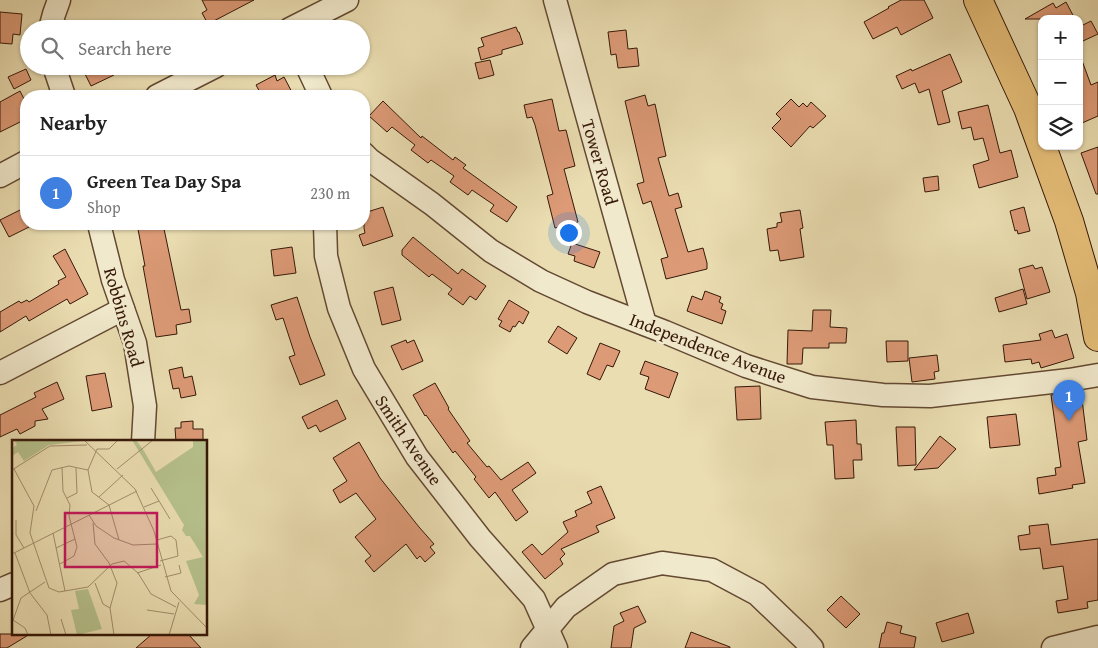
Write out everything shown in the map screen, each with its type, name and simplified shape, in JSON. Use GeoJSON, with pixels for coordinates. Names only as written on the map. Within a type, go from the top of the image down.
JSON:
{"type":"FeatureCollection","features":[{"type":"Feature","properties":{"kind":"main road"},"geometry":{"type":"LineString","coordinates":[[978,0],[1028,108],[1069,221],[1090,293],[1098,332]]}},
{"type":"Feature","properties":{"kind":"street"},"geometry":{"type":"LineString","coordinates":[[52,20],[59,0]]}},
{"type":"Feature","properties":{"kind":"street"},"geometry":{"type":"LineString","coordinates":[[308,20],[347,0]]}},
{"type":"Feature","properties":{"kind":"street","name":"Tower Road"},"geometry":{"type":"LineString","coordinates":[[555,0],[645,324]]}},
{"type":"Feature","properties":{"kind":"street"},"geometry":{"type":"LineString","coordinates":[[57,75],[62,90]]}},
{"type":"Feature","properties":{"kind":"street"},"geometry":{"type":"LineString","coordinates":[[169,90],[198,75]]}},
{"type":"Feature","properties":{"kind":"street"},"geometry":{"type":"LineString","coordinates":[[311,75],[318,90]]}},
{"type":"Feature","properties":{"kind":"street","name":"Independence Avenue"},"geometry":{"type":"LineString","coordinates":[[370,160],[432,204],[491,251],[540,281],[746,366],[812,386],[883,395],[930,396],[1098,375]]}},
{"type":"Feature","properties":{"kind":"street"},"geometry":{"type":"LineString","coordinates":[[0,176],[20,165]]}},
{"type":"Feature","properties":{"kind":"street","name":"Robbins Road"},"geometry":{"type":"LineString","coordinates":[[101,230],[113,280],[135,343],[145,406],[143,440]]}},
{"type":"Feature","properties":{"kind":"street","name":"Smith Avenue"},"geometry":{"type":"LineString","coordinates":[[325,230],[326,256],[339,308],[364,370],[417,458],[480,538],[534,599],[552,639]]}},
{"type":"Feature","properties":{"kind":"street"},"geometry":{"type":"LineString","coordinates":[[0,374],[123,309]]}},
{"type":"Feature","properties":{"kind":"street"},"geometry":{"type":"LineString","coordinates":[[532,648],[552,639],[566,607],[613,574],[662,563],[712,570],[757,594],[812,648]]}},
{"type":"Feature","properties":{"kind":"street"},"geometry":{"type":"LineString","coordinates":[[0,590],[12,585]]}},
{"type":"Feature","properties":{"kind":"street"},"geometry":{"type":"LineString","coordinates":[[1053,648],[1098,637]]}},
{"type":"Feature","properties":{"kind":"building"},"geometry":{"type":"Polygon","coordinates":[[[202,0],[254,0],[216,20],[206,20],[202,13],[207,10],[202,0]]]}},
{"type":"Feature","properties":{"kind":"building"},"geometry":{"type":"Polygon","coordinates":[[[901,0],[924,0],[933,18],[901,35],[897,27],[873,39],[864,22],[901,0]]]}},
{"type":"Feature","properties":{"kind":"building"},"geometry":{"type":"Polygon","coordinates":[[[1066,2],[1073,15],[1038,15],[1038,19],[1025,19],[1053,3],[1056,8],[1066,2]]]}},
{"type":"Feature","properties":{"kind":"building"},"geometry":{"type":"Polygon","coordinates":[[[0,12],[22,14],[20,35],[13,34],[12,44],[0,43],[0,12]]]}},
{"type":"Feature","properties":{"kind":"building"},"geometry":{"type":"Polygon","coordinates":[[[1091,21],[1098,34],[1083,41],[1083,25],[1091,21]]]}},
{"type":"Feature","properties":{"kind":"building"},"geometry":{"type":"Polygon","coordinates":[[[516,27],[523,44],[502,50],[502,54],[481,60],[478,48],[484,46],[481,38],[516,27]]]}},
{"type":"Feature","properties":{"kind":"building"},"geometry":{"type":"Polygon","coordinates":[[[626,30],[628,49],[637,48],[639,66],[618,68],[616,54],[611,55],[608,32],[626,30]]]}},
{"type":"Feature","properties":{"kind":"building"},"geometry":{"type":"Polygon","coordinates":[[[950,54],[962,82],[942,91],[950,122],[938,125],[929,89],[919,93],[915,83],[902,89],[896,76],[950,54]]]}},
{"type":"Feature","properties":{"kind":"building"},"geometry":{"type":"Polygon","coordinates":[[[490,60],[494,75],[479,79],[475,63],[490,60]]]}},
{"type":"Feature","properties":{"kind":"building"},"geometry":{"type":"Polygon","coordinates":[[[1083,63],[1091,85],[1098,82],[1098,116],[1083,123],[1083,63]]]}},
{"type":"Feature","properties":{"kind":"building"},"geometry":{"type":"Polygon","coordinates":[[[20,72],[20,75],[29,75],[31,80],[14,89],[8,77],[20,72]]]}},
{"type":"Feature","properties":{"kind":"building"},"geometry":{"type":"Polygon","coordinates":[[[86,75],[114,75],[91,86],[86,75]]]}},
{"type":"Feature","properties":{"kind":"building"},"geometry":{"type":"Polygon","coordinates":[[[275,75],[277,81],[284,77],[291,90],[259,90],[256,85],[275,75]]]}},
{"type":"Feature","properties":{"kind":"building"},"geometry":{"type":"Polygon","coordinates":[[[20,91],[20,122],[0,132],[0,102],[20,91]]]}},
{"type":"Feature","properties":{"kind":"building"},"geometry":{"type":"Polygon","coordinates":[[[645,95],[648,106],[655,104],[666,156],[658,158],[669,196],[678,193],[682,207],[675,209],[688,252],[703,248],[707,263],[707,269],[666,279],[661,259],[668,257],[651,201],[643,204],[637,184],[644,182],[625,101],[645,95]]]}},
{"type":"Feature","properties":{"kind":"building"},"geometry":{"type":"Polygon","coordinates":[[[552,99],[559,131],[566,130],[575,166],[564,169],[578,222],[555,228],[547,196],[553,194],[535,125],[532,117],[527,118],[524,105],[552,99]]]}},
{"type":"Feature","properties":{"kind":"building"},"geometry":{"type":"Polygon","coordinates":[[[791,99],[799,107],[803,103],[807,107],[811,102],[826,116],[813,128],[810,126],[791,147],[772,128],[781,119],[776,114],[791,99]]]}},
{"type":"Feature","properties":{"kind":"building"},"geometry":{"type":"Polygon","coordinates":[[[383,101],[421,138],[422,136],[453,160],[455,157],[466,165],[463,168],[517,207],[507,222],[490,211],[494,205],[472,190],[468,195],[450,182],[454,176],[431,160],[428,163],[411,150],[415,145],[392,127],[387,132],[370,115],[383,101]]]}},
{"type":"Feature","properties":{"kind":"building"},"geometry":{"type":"Polygon","coordinates":[[[988,105],[1000,153],[1011,150],[1018,177],[979,188],[973,165],[989,160],[983,138],[974,140],[971,127],[962,129],[958,112],[988,105]]]}},
{"type":"Feature","properties":{"kind":"building"},"geometry":{"type":"Polygon","coordinates":[[[1098,147],[1098,194],[1096,194],[1081,153],[1098,147]]]}},
{"type":"Feature","properties":{"kind":"building"},"geometry":{"type":"Polygon","coordinates":[[[938,176],[939,190],[925,192],[923,178],[938,176]]]}},
{"type":"Feature","properties":{"kind":"building"},"geometry":{"type":"Polygon","coordinates":[[[383,207],[393,236],[363,246],[359,235],[365,233],[364,230],[370,230],[370,211],[383,207]]]}},
{"type":"Feature","properties":{"kind":"building"},"geometry":{"type":"Polygon","coordinates":[[[1024,207],[1030,231],[1018,234],[1017,230],[1015,231],[1010,211],[1024,207]]]}},
{"type":"Feature","properties":{"kind":"building"},"geometry":{"type":"Polygon","coordinates":[[[20,210],[20,230],[23,230],[9,237],[0,220],[20,210]]]}},
{"type":"Feature","properties":{"kind":"building"},"geometry":{"type":"Polygon","coordinates":[[[800,210],[803,228],[800,229],[804,257],[780,261],[778,250],[770,251],[767,229],[777,227],[777,223],[782,222],[780,213],[800,210]]]}},
{"type":"Feature","properties":{"kind":"building"},"geometry":{"type":"Polygon","coordinates":[[[138,230],[164,230],[181,310],[189,309],[191,322],[176,325],[177,334],[156,337],[143,266],[145,266],[138,230]]]}},
{"type":"Feature","properties":{"kind":"building"},"geometry":{"type":"Polygon","coordinates":[[[413,237],[458,274],[462,269],[486,286],[476,300],[470,296],[463,305],[448,294],[452,289],[432,274],[429,277],[402,255],[402,250],[413,237]]]}},
{"type":"Feature","properties":{"kind":"building"},"geometry":{"type":"Polygon","coordinates":[[[572,243],[600,252],[594,268],[574,261],[575,256],[568,254],[572,243]]]}},
{"type":"Feature","properties":{"kind":"building"},"geometry":{"type":"Polygon","coordinates":[[[292,247],[296,273],[274,276],[271,250],[292,247]]]}},
{"type":"Feature","properties":{"kind":"building"},"geometry":{"type":"Polygon","coordinates":[[[65,249],[88,294],[70,304],[67,299],[29,321],[26,316],[0,332],[0,312],[19,301],[21,303],[27,300],[29,302],[59,284],[58,281],[66,277],[53,256],[65,249]]]}},
{"type":"Feature","properties":{"kind":"building"},"geometry":{"type":"Polygon","coordinates":[[[1033,265],[1035,269],[1042,267],[1050,292],[1027,299],[1019,269],[1033,265]]]}},
{"type":"Feature","properties":{"kind":"building"},"geometry":{"type":"Polygon","coordinates":[[[393,287],[401,320],[382,325],[374,292],[393,287]]]}},
{"type":"Feature","properties":{"kind":"building"},"geometry":{"type":"Polygon","coordinates":[[[1023,289],[1027,304],[999,312],[995,298],[1023,289]]]}},
{"type":"Feature","properties":{"kind":"building"},"geometry":{"type":"Polygon","coordinates":[[[705,291],[721,297],[719,302],[723,304],[721,309],[726,311],[722,324],[687,311],[692,296],[702,300],[705,291]]]}},
{"type":"Feature","properties":{"kind":"building"},"geometry":{"type":"Polygon","coordinates":[[[297,297],[325,375],[300,385],[289,357],[295,355],[283,318],[276,320],[271,305],[297,297]]]}},
{"type":"Feature","properties":{"kind":"building"},"geometry":{"type":"Polygon","coordinates":[[[509,300],[529,312],[523,324],[519,321],[510,332],[499,326],[502,321],[498,319],[509,300]]]}},
{"type":"Feature","properties":{"kind":"building"},"geometry":{"type":"Polygon","coordinates":[[[813,310],[831,310],[830,327],[847,328],[846,343],[829,343],[829,348],[803,348],[802,364],[787,364],[788,330],[812,331],[813,310]]]}},
{"type":"Feature","properties":{"kind":"building"},"geometry":{"type":"Polygon","coordinates":[[[558,326],[577,338],[567,354],[548,342],[558,326]]]}},
{"type":"Feature","properties":{"kind":"building"},"geometry":{"type":"Polygon","coordinates":[[[1052,330],[1055,338],[1067,334],[1074,358],[1041,368],[1039,362],[1032,364],[1031,359],[1005,362],[1003,345],[1041,340],[1039,334],[1052,330]]]}},
{"type":"Feature","properties":{"kind":"building"},"geometry":{"type":"Polygon","coordinates":[[[406,340],[407,343],[414,340],[423,361],[402,370],[391,346],[406,340]]]}},
{"type":"Feature","properties":{"kind":"building"},"geometry":{"type":"Polygon","coordinates":[[[886,341],[908,341],[908,361],[887,362],[886,341]]]}},
{"type":"Feature","properties":{"kind":"building"},"geometry":{"type":"Polygon","coordinates":[[[600,343],[620,351],[613,367],[607,365],[600,380],[587,374],[600,343]]]}},
{"type":"Feature","properties":{"kind":"building"},"geometry":{"type":"Polygon","coordinates":[[[937,355],[939,371],[934,372],[935,379],[912,382],[909,358],[937,355]]]}},
{"type":"Feature","properties":{"kind":"building"},"geometry":{"type":"Polygon","coordinates":[[[645,361],[678,373],[669,398],[645,389],[649,377],[640,374],[645,361]]]}},
{"type":"Feature","properties":{"kind":"building"},"geometry":{"type":"Polygon","coordinates":[[[182,367],[184,378],[192,376],[196,395],[181,398],[179,388],[173,389],[169,370],[182,367]]]}},
{"type":"Feature","properties":{"kind":"building"},"geometry":{"type":"Polygon","coordinates":[[[105,373],[112,407],[92,411],[86,376],[105,373]]]}},
{"type":"Feature","properties":{"kind":"building"},"geometry":{"type":"Polygon","coordinates":[[[57,382],[64,399],[42,409],[48,419],[35,421],[35,426],[20,434],[17,429],[0,437],[0,415],[36,397],[34,393],[57,382]]]}},
{"type":"Feature","properties":{"kind":"building"},"geometry":{"type":"Polygon","coordinates":[[[435,383],[448,409],[470,441],[467,443],[487,467],[489,466],[501,480],[528,462],[536,473],[512,490],[528,512],[516,521],[495,492],[489,498],[474,479],[476,477],[455,451],[453,453],[425,416],[413,395],[435,383]]]}},
{"type":"Feature","properties":{"kind":"building"},"geometry":{"type":"Polygon","coordinates":[[[760,386],[761,419],[737,420],[735,387],[760,386]]]}},
{"type":"Feature","properties":{"kind":"building"},"geometry":{"type":"Polygon","coordinates":[[[1081,391],[1087,440],[1078,442],[1085,483],[1072,485],[1073,488],[1039,494],[1037,478],[1056,475],[1055,468],[1061,467],[1051,395],[1081,391]]]}},
{"type":"Feature","properties":{"kind":"building"},"geometry":{"type":"Polygon","coordinates":[[[337,400],[346,419],[320,432],[316,425],[308,429],[302,417],[337,400]]]}},
{"type":"Feature","properties":{"kind":"building"},"geometry":{"type":"Polygon","coordinates":[[[1016,414],[1020,445],[990,448],[987,417],[1016,414]]]}},
{"type":"Feature","properties":{"kind":"building"},"geometry":{"type":"Polygon","coordinates":[[[856,420],[857,444],[861,444],[862,460],[853,460],[854,478],[835,479],[833,445],[827,445],[825,422],[856,420]]]}},
{"type":"Feature","properties":{"kind":"building"},"geometry":{"type":"Polygon","coordinates":[[[193,421],[193,429],[203,429],[203,440],[176,440],[175,428],[181,428],[181,422],[193,421]]]}},
{"type":"Feature","properties":{"kind":"building"},"geometry":{"type":"Polygon","coordinates":[[[896,427],[915,427],[916,465],[898,466],[896,427]]]}},
{"type":"Feature","properties":{"kind":"building"},"geometry":{"type":"Polygon","coordinates":[[[940,436],[956,449],[938,468],[914,470],[940,436]]]}},
{"type":"Feature","properties":{"kind":"building"},"geometry":{"type":"Polygon","coordinates":[[[359,442],[380,478],[434,544],[430,547],[435,553],[425,562],[420,556],[417,559],[406,544],[374,572],[365,561],[371,556],[355,537],[376,519],[356,493],[340,503],[333,490],[347,481],[333,458],[359,442]]]}},
{"type":"Feature","properties":{"kind":"building"},"geometry":{"type":"Polygon","coordinates":[[[601,486],[615,518],[596,526],[599,532],[561,549],[565,554],[560,559],[563,564],[545,579],[522,552],[532,544],[542,555],[568,532],[563,522],[577,516],[575,511],[592,503],[587,492],[601,486]]]}},
{"type":"Feature","properties":{"kind":"building"},"geometry":{"type":"Polygon","coordinates":[[[1048,524],[1051,545],[1098,539],[1098,600],[1087,602],[1088,608],[1058,613],[1056,601],[1068,599],[1063,566],[1043,569],[1040,548],[1020,550],[1018,536],[1030,534],[1029,526],[1048,524]]]}},
{"type":"Feature","properties":{"kind":"building"},"geometry":{"type":"Polygon","coordinates":[[[841,596],[860,614],[846,628],[827,610],[841,596]]]}},
{"type":"Feature","properties":{"kind":"building"},"geometry":{"type":"Polygon","coordinates":[[[638,606],[646,622],[634,628],[631,648],[611,648],[614,626],[624,621],[620,613],[638,606]]]}},
{"type":"Feature","properties":{"kind":"building"},"geometry":{"type":"Polygon","coordinates":[[[968,613],[974,633],[942,642],[936,623],[968,613]]]}},
{"type":"Feature","properties":{"kind":"building"},"geometry":{"type":"Polygon","coordinates":[[[887,622],[902,626],[900,633],[916,637],[914,648],[879,648],[882,633],[884,633],[887,622]]]}},
{"type":"Feature","properties":{"kind":"building"},"geometry":{"type":"Polygon","coordinates":[[[691,632],[730,647],[730,648],[685,648],[691,632]]]}},
{"type":"Feature","properties":{"kind":"building"},"geometry":{"type":"Polygon","coordinates":[[[0,634],[27,636],[7,648],[0,648],[0,634]]]}},
{"type":"Feature","properties":{"kind":"building"},"geometry":{"type":"Polygon","coordinates":[[[150,636],[190,636],[201,648],[136,648],[150,636]]]}},
{"type":"Feature","properties":{"kind":"place","name":"Green Tea Day Spa"},"geometry":{"type":"Point","coordinates":[1069,421]}}]}
